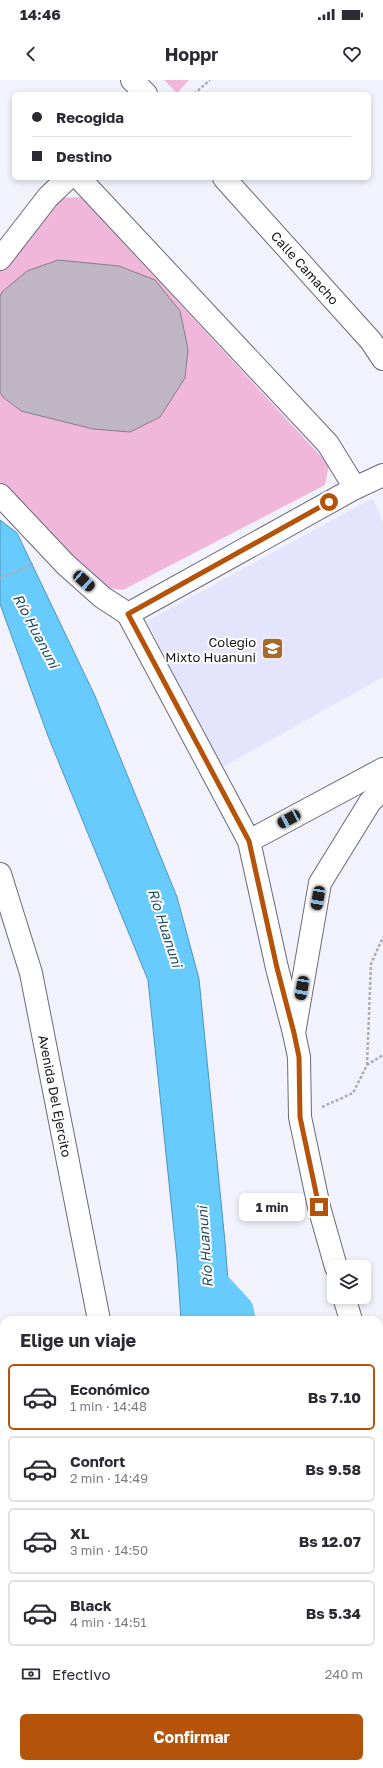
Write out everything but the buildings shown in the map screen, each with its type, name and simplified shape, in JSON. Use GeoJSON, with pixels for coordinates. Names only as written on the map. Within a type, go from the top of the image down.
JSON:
{"type":"FeatureCollection","features":[{"type":"Feature","properties":{"kind":"street"},"geometry":{"type":"LineString","coordinates":[[132,80],[144,92]]}},
{"type":"Feature","properties":{"kind":"street"},"geometry":{"type":"LineString","coordinates":[[0,259],[48,197],[66,180]]}},
{"type":"Feature","properties":{"kind":"street"},"geometry":{"type":"LineString","coordinates":[[81,180],[328,444],[356,488]]}},
{"type":"Feature","properties":{"kind":"street","name":"Calle Camacho"},"geometry":{"type":"LineString","coordinates":[[226,180],[371,341],[383,359]]}},
{"type":"Feature","properties":{"kind":"street"},"geometry":{"type":"LineString","coordinates":[[128,614],[356,488],[383,475]]}},
{"type":"Feature","properties":{"kind":"street"},"geometry":{"type":"LineString","coordinates":[[0,495],[66,565],[102,597],[128,614],[249,841],[277,968],[299,1057],[300,1117],[319,1207],[334,1260]]}},
{"type":"Feature","properties":{"kind":"street"},"geometry":{"type":"LineString","coordinates":[[249,841],[383,769]]}},
{"type":"Feature","properties":{"kind":"street"},"geometry":{"type":"LineString","coordinates":[[294,1033],[320,883],[370,802],[383,789]]}},
{"type":"Feature","properties":{"kind":"street","name":"Avenida Del Ejercito"},"geometry":{"type":"LineString","coordinates":[[0,874],[31,973],[98,1316]]}},
{"type":"Feature","properties":{"kind":"street"},"geometry":{"type":"LineString","coordinates":[[346,1304],[349,1316]]}},
{"type":"Feature","properties":{"kind":"path"},"geometry":{"type":"LineString","coordinates":[[196,92],[210,80]]}},
{"type":"Feature","properties":{"kind":"path"},"geometry":{"type":"LineString","coordinates":[[0,578],[32,564]]}},
{"type":"Feature","properties":{"kind":"path"},"geometry":{"type":"LineString","coordinates":[[300,1117],[353,1093],[367,1065],[371,964],[383,937]]}},
{"type":"Feature","properties":{"kind":"path"},"geometry":{"type":"LineString","coordinates":[[367,1065],[383,1055]]}},
{"type":"Feature","properties":{"kind":"shaded area"},"geometry":{"type":"Polygon","coordinates":[[[164,80],[189,80],[178,92],[176,92],[164,80]]]}},
{"type":"Feature","properties":{"kind":"shaded area"},"geometry":{"type":"Polygon","coordinates":[[[81,197],[329,465],[325,485],[123,590],[96,586],[0,482],[0,271],[56,198],[81,197]]]}},
{"type":"Feature","properties":{"kind":"shaded area","name":"Colegio Mixto Huanuni"},"geometry":{"type":"Polygon","coordinates":[[[373,498],[383,523],[383,677],[221,768],[147,621],[373,498]]]}},
{"type":"Feature","properties":{"kind":"water","name":"Río Huanuni"},"geometry":{"type":"Polygon","coordinates":[[[0,520],[17,533],[95,696],[177,897],[199,979],[225,1242],[231,1316],[181,1316],[177,1260],[148,980],[48,736],[0,604],[0,520]]]}},
{"type":"Feature","properties":{"kind":"waterway","name":"Río Huanuni"},"geometry":{"type":"LineString","coordinates":[[207,1272],[241,1309],[242,1316]]}},
{"type":"Feature","properties":{"kind":"place","name":"Colegio Mixto Huanuni"},"geometry":{"type":"Point","coordinates":[272,649]}},
{"type":"Feature","properties":{"kind":"route"},"geometry":{"type":"LineString","coordinates":[[319,1207],[300,1117],[299,1057],[277,968],[249,841],[128,614],[329,502]]}}]}
